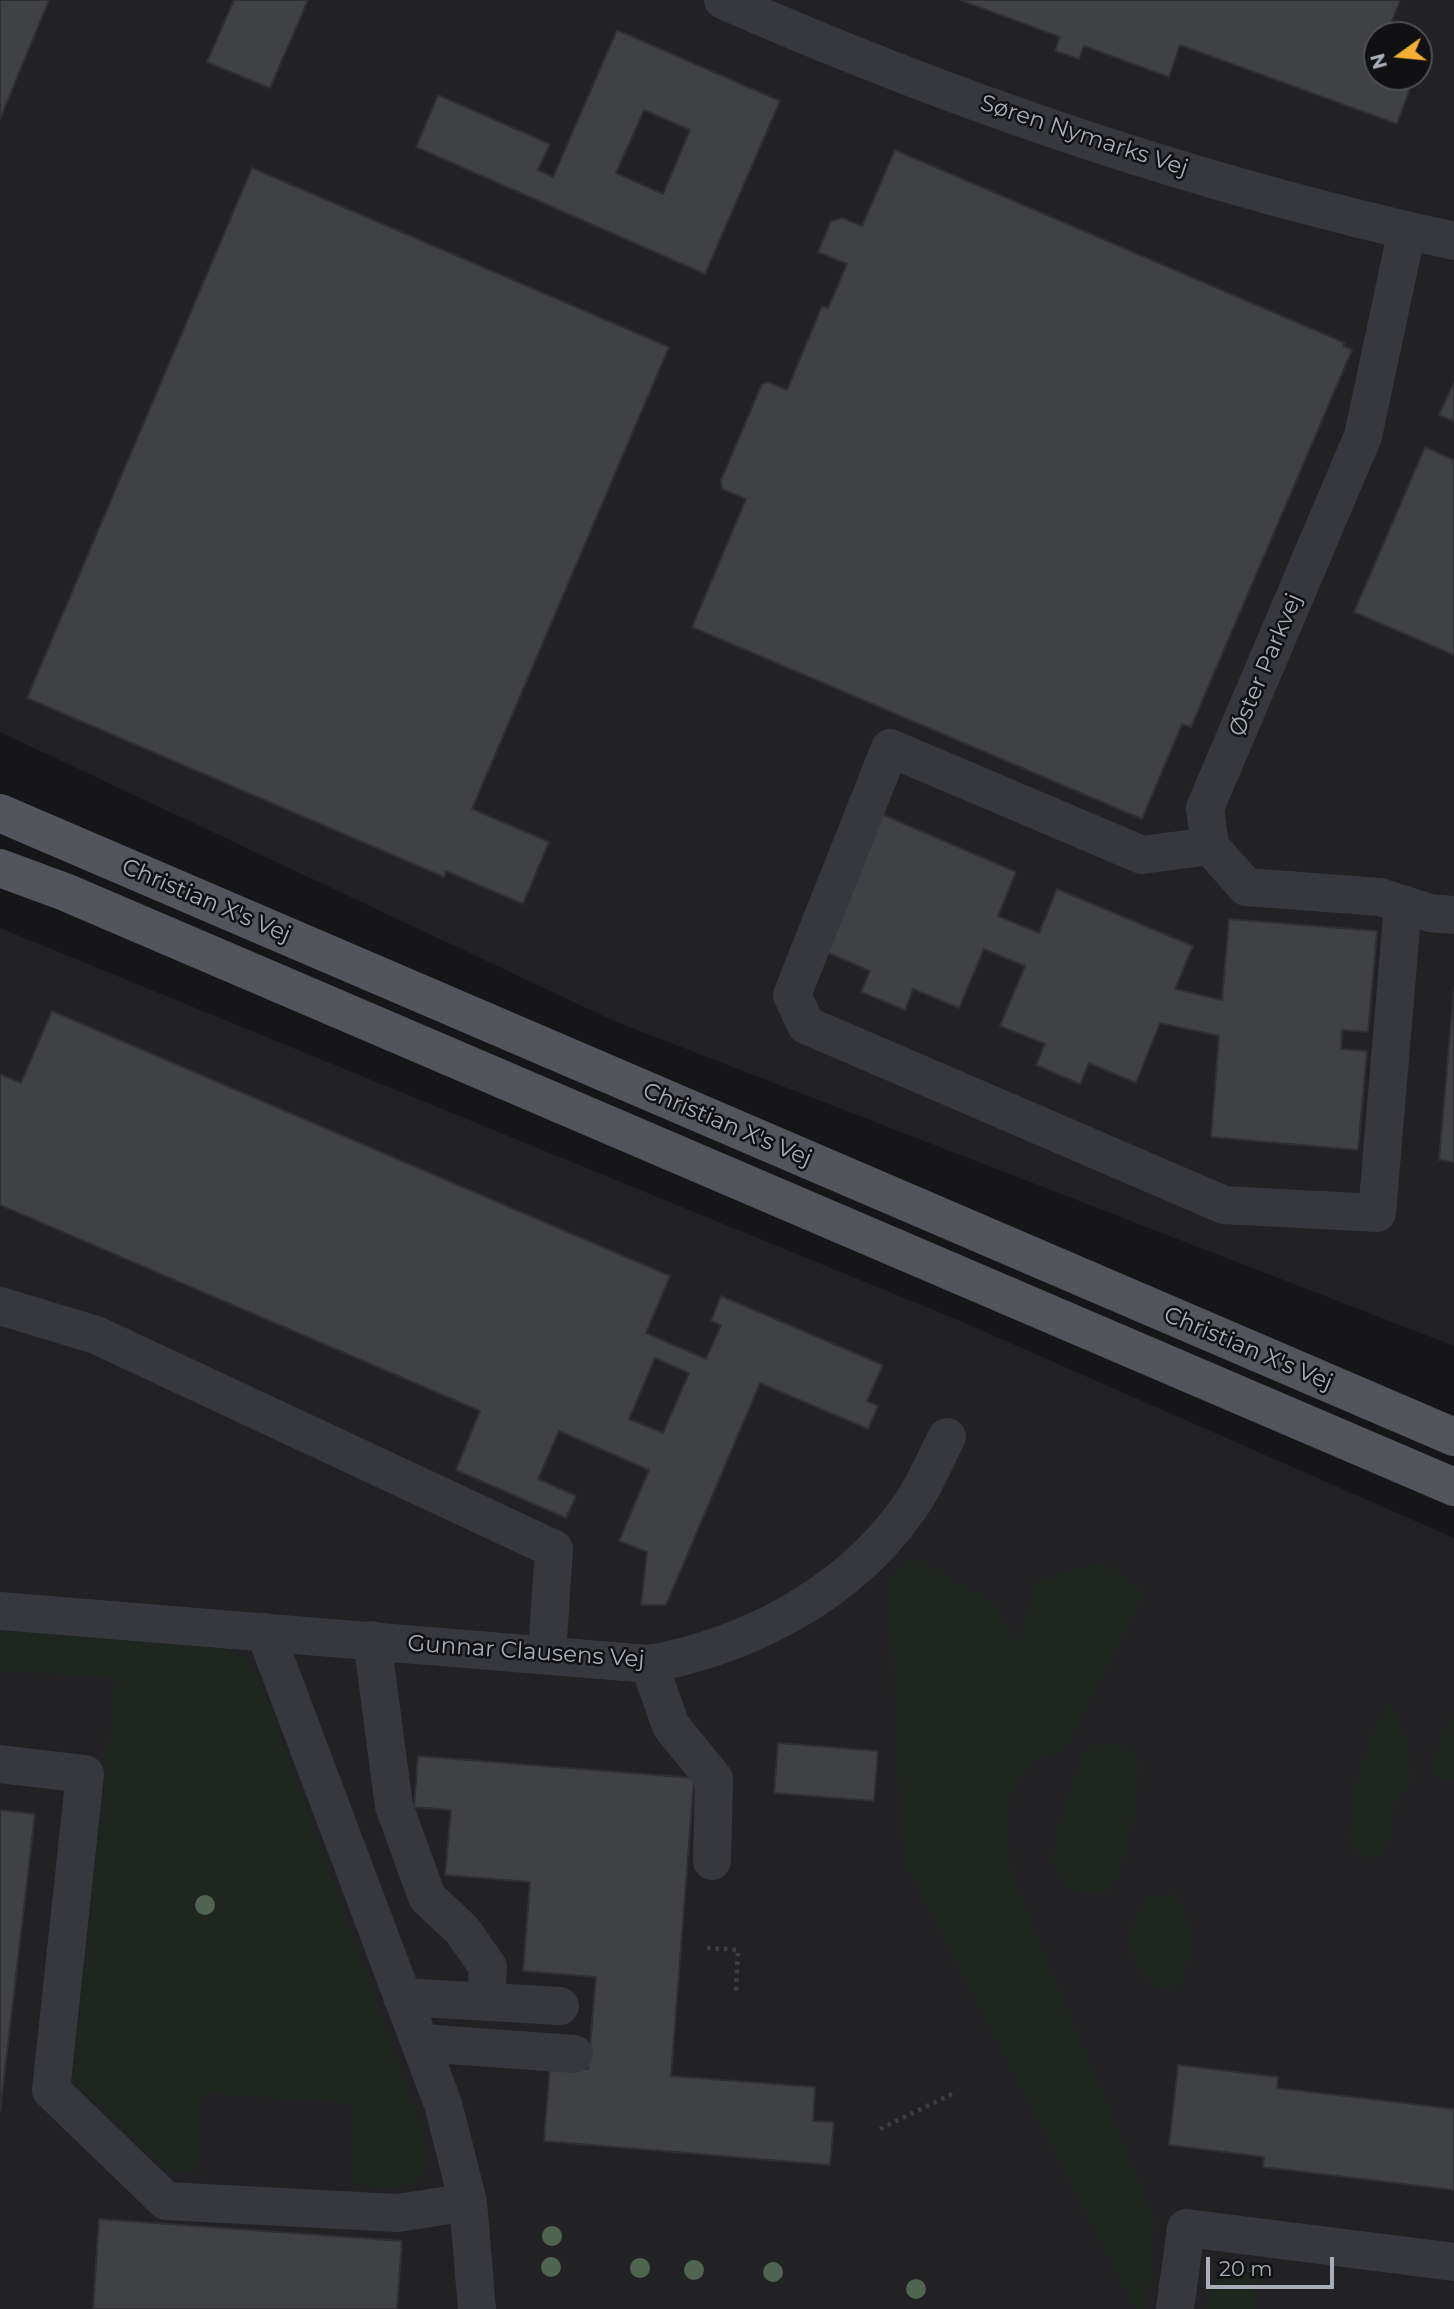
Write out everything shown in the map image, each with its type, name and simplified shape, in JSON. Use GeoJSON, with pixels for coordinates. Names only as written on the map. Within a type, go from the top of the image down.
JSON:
{"type":"FeatureCollection","features":[{"type":"Feature","properties":{"kind":"main road","name":"Christian X's Vej"},"geometry":{"type":"LineString","coordinates":[[0,813],[1454,1437]]}},
{"type":"Feature","properties":{"kind":"main road"},"geometry":{"type":"LineString","coordinates":[[0,820],[82,848]]}},
{"type":"Feature","properties":{"kind":"main road","name":"Christian X's Vej"},"geometry":{"type":"LineString","coordinates":[[0,868],[78,897],[1454,1488]]}},
{"type":"Feature","properties":{"kind":"street","name":"Søren Nymarks Vej"},"geometry":{"type":"LineString","coordinates":[[723,0],[903,75],[1151,160],[1454,241]]}},
{"type":"Feature","properties":{"kind":"street","name":"Øster Parkvej"},"geometry":{"type":"LineString","coordinates":[[1210,846],[1205,808],[1363,436],[1407,230]]}},
{"type":"Feature","properties":{"kind":"street"},"geometry":{"type":"LineString","coordinates":[[1403,904],[1377,1213],[1224,1205],[806,1025],[792,995],[890,748],[1142,855],[1210,846],[1246,887],[1380,897],[1403,904],[1430,913],[1454,915]]}},
{"type":"Feature","properties":{"kind":"street"},"geometry":{"type":"LineString","coordinates":[[0,1306],[96,1335],[554,1549],[547,1654]]}},
{"type":"Feature","properties":{"kind":"street","name":"Gunnar Clausens Vej"},"geometry":{"type":"LineString","coordinates":[[0,1611],[649,1664],[678,1658],[770,1625],[823,1592],[873,1553],[908,1510],[947,1437]]}},
{"type":"Feature","properties":{"kind":"street"},"geometry":{"type":"LineString","coordinates":[[265,1632],[443,2104],[468,2202],[478,2309]]}},
{"type":"Feature","properties":{"kind":"street"},"geometry":{"type":"LineString","coordinates":[[372,1640],[394,1806],[427,1897],[462,1930],[488,1967],[486,2002]]}},
{"type":"Feature","properties":{"kind":"street"},"geometry":{"type":"LineString","coordinates":[[649,1664],[671,1726],[714,1779],[712,1861]]}},
{"type":"Feature","properties":{"kind":"street"},"geometry":{"type":"LineString","coordinates":[[0,1764],[85,1774],[51,2090],[166,2201],[398,2213],[468,2202]]}},
{"type":"Feature","properties":{"kind":"street"},"geometry":{"type":"LineString","coordinates":[[402,1997],[560,2006]]}},
{"type":"Feature","properties":{"kind":"street"},"geometry":{"type":"LineString","coordinates":[[419,2043],[574,2054]]}},
{"type":"Feature","properties":{"kind":"street"},"geometry":{"type":"LineString","coordinates":[[1175,2309],[1186,2228],[1454,2262]]}},
{"type":"Feature","properties":{"kind":"path"},"geometry":{"type":"LineString","coordinates":[[707,1948],[738,1950],[736,1992]]}},
{"type":"Feature","properties":{"kind":"path"},"geometry":{"type":"LineString","coordinates":[[880,2129],[956,2092]]}},
{"type":"Feature","properties":{"kind":"shaded area"},"geometry":{"type":"Polygon","coordinates":[[[0,0],[1454,0],[1454,1346],[614,1021],[0,732],[0,0]]]}},
{"type":"Feature","properties":{"kind":"shaded area"},"geometry":{"type":"Polygon","coordinates":[[[0,928],[958,1320],[1454,1538],[1454,2309],[0,2309],[0,928]]]}},
{"type":"Feature","properties":{"kind":"shaded area"},"geometry":{"type":"Polygon","coordinates":[[[910,1557],[993,1601],[1018,1644],[1037,1581],[1103,1563],[1145,1592],[1066,1747],[1031,1763],[1010,1794],[1007,1822],[1011,1874],[1155,2220],[1146,2309],[1136,2309],[903,1859],[889,1579],[910,1557]]]}},
{"type":"Feature","properties":{"kind":"shaded area"},"geometry":{"type":"Polygon","coordinates":[[[0,1631],[219,1646],[245,1659],[261,1682],[426,2142],[427,2165],[415,2182],[395,2187],[351,2184],[355,2104],[203,2092],[195,2172],[169,2171],[72,2080],[116,1678],[0,1670],[0,1631]]]}},
{"type":"Feature","properties":{"kind":"shaded area"},"geometry":{"type":"Polygon","coordinates":[[[1390,1704],[1408,1740],[1411,1782],[1395,1803],[1386,1852],[1363,1858],[1349,1845],[1355,1789],[1371,1737],[1390,1704]]]}},
{"type":"Feature","properties":{"kind":"shaded area"},"geometry":{"type":"Polygon","coordinates":[[[1454,1716],[1454,1779],[1444,1782],[1435,1772],[1436,1756],[1439,1742],[1454,1716]]]}},
{"type":"Feature","properties":{"kind":"shaded area"},"geometry":{"type":"Polygon","coordinates":[[[1104,1742],[1128,1748],[1140,1764],[1131,1830],[1116,1878],[1108,1893],[1088,1893],[1066,1887],[1052,1862],[1059,1824],[1083,1753],[1104,1742]]]}},
{"type":"Feature","properties":{"kind":"shaded area"},"geometry":{"type":"Polygon","coordinates":[[[1175,1893],[1186,1918],[1190,1941],[1187,1965],[1177,1990],[1158,1986],[1145,1977],[1133,1956],[1131,1944],[1135,1920],[1147,1898],[1175,1893]]]}},
{"type":"Feature","properties":{"kind":"shaded area"},"geometry":{"type":"Polygon","coordinates":[[[1240,2264],[1259,2267],[1253,2309],[1203,2309],[1220,2277],[1240,2264]]]}},
{"type":"Feature","properties":{"kind":"building"},"geometry":{"type":"Polygon","coordinates":[[[0,0],[49,0],[0,119],[0,0]]]}},
{"type":"Feature","properties":{"kind":"building"},"geometry":{"type":"Polygon","coordinates":[[[234,0],[308,0],[270,88],[207,62],[234,0]]]}},
{"type":"Feature","properties":{"kind":"building"},"geometry":{"type":"Polygon","coordinates":[[[960,0],[1400,0],[1392,21],[1363,21],[1363,91],[1409,91],[1397,124],[1180,45],[1169,77],[1084,46],[1079,59],[1055,51],[1060,37],[960,0]]]}},
{"type":"Feature","properties":{"kind":"building"},"geometry":{"type":"Polygon","coordinates":[[[617,30],[780,101],[705,274],[416,147],[438,95],[550,144],[538,170],[553,177],[617,30]],[[644,110],[616,173],[663,194],[690,130],[644,110]]]}},
{"type":"Feature","properties":{"kind":"building"},"geometry":{"type":"Polygon","coordinates":[[[895,150],[1345,343],[1343,346],[1352,350],[1191,727],[1182,724],[1142,819],[692,627],[746,499],[722,489],[721,480],[762,384],[768,382],[787,390],[822,306],[828,308],[847,264],[818,252],[831,221],[842,218],[862,226],[895,150]]]}},
{"type":"Feature","properties":{"kind":"building"},"geometry":{"type":"Polygon","coordinates":[[[252,168],[669,347],[472,809],[549,842],[523,904],[446,871],[444,877],[27,698],[252,168]]]}},
{"type":"Feature","properties":{"kind":"building"},"geometry":{"type":"Polygon","coordinates":[[[1454,382],[1454,421],[1439,415],[1454,382]]]}},
{"type":"Feature","properties":{"kind":"building"},"geometry":{"type":"Polygon","coordinates":[[[1425,447],[1454,460],[1454,655],[1354,612],[1425,447]]]}},
{"type":"Feature","properties":{"kind":"building"},"geometry":{"type":"Polygon","coordinates":[[[881,814],[1016,872],[998,916],[1039,933],[1057,889],[1193,946],[1175,989],[1222,1000],[1229,919],[1377,931],[1368,1032],[1342,1030],[1341,1049],[1367,1051],[1358,1150],[1211,1137],[1219,1036],[1160,1023],[1136,1083],[1089,1063],[1080,1084],[1036,1065],[1045,1044],[1000,1026],[1025,966],[984,949],[959,1008],[913,989],[905,1010],[861,992],[870,971],[824,951],[881,814]]]}},
{"type":"Feature","properties":{"kind":"building"},"geometry":{"type":"Polygon","coordinates":[[[1454,988],[1454,1162],[1439,1160],[1454,988]]]}},
{"type":"Feature","properties":{"kind":"building"},"geometry":{"type":"Polygon","coordinates":[[[52,1011],[670,1276],[646,1333],[706,1359],[721,1325],[711,1321],[721,1296],[883,1365],[867,1401],[878,1406],[868,1429],[760,1383],[666,1605],[641,1605],[647,1552],[619,1541],[649,1470],[559,1431],[538,1479],[576,1496],[566,1518],[456,1470],[480,1411],[0,1205],[0,1074],[21,1083],[52,1011]],[[655,1358],[629,1419],[663,1433],[689,1373],[655,1358]]]}},
{"type":"Feature","properties":{"kind":"building"},"geometry":{"type":"Polygon","coordinates":[[[778,1743],[878,1751],[874,1801],[774,1793],[778,1743]]]}},
{"type":"Feature","properties":{"kind":"building"},"geometry":{"type":"Polygon","coordinates":[[[418,1756],[694,1778],[671,2076],[815,2087],[813,2121],[834,2122],[830,2165],[544,2141],[550,2066],[588,2069],[596,1977],[523,1971],[530,1882],[445,1875],[451,1810],[414,1807],[418,1756]]]}},
{"type":"Feature","properties":{"kind":"building"},"geometry":{"type":"Polygon","coordinates":[[[0,1810],[35,1814],[0,2112],[0,1810]]]}},
{"type":"Feature","properties":{"kind":"building"},"geometry":{"type":"Polygon","coordinates":[[[1178,2065],[1278,2077],[1277,2088],[1454,2109],[1454,2190],[1263,2167],[1264,2157],[1169,2145],[1178,2065]]]}},
{"type":"Feature","properties":{"kind":"building"},"geometry":{"type":"Polygon","coordinates":[[[99,2219],[402,2241],[397,2309],[93,2309],[99,2219]]]}}]}
